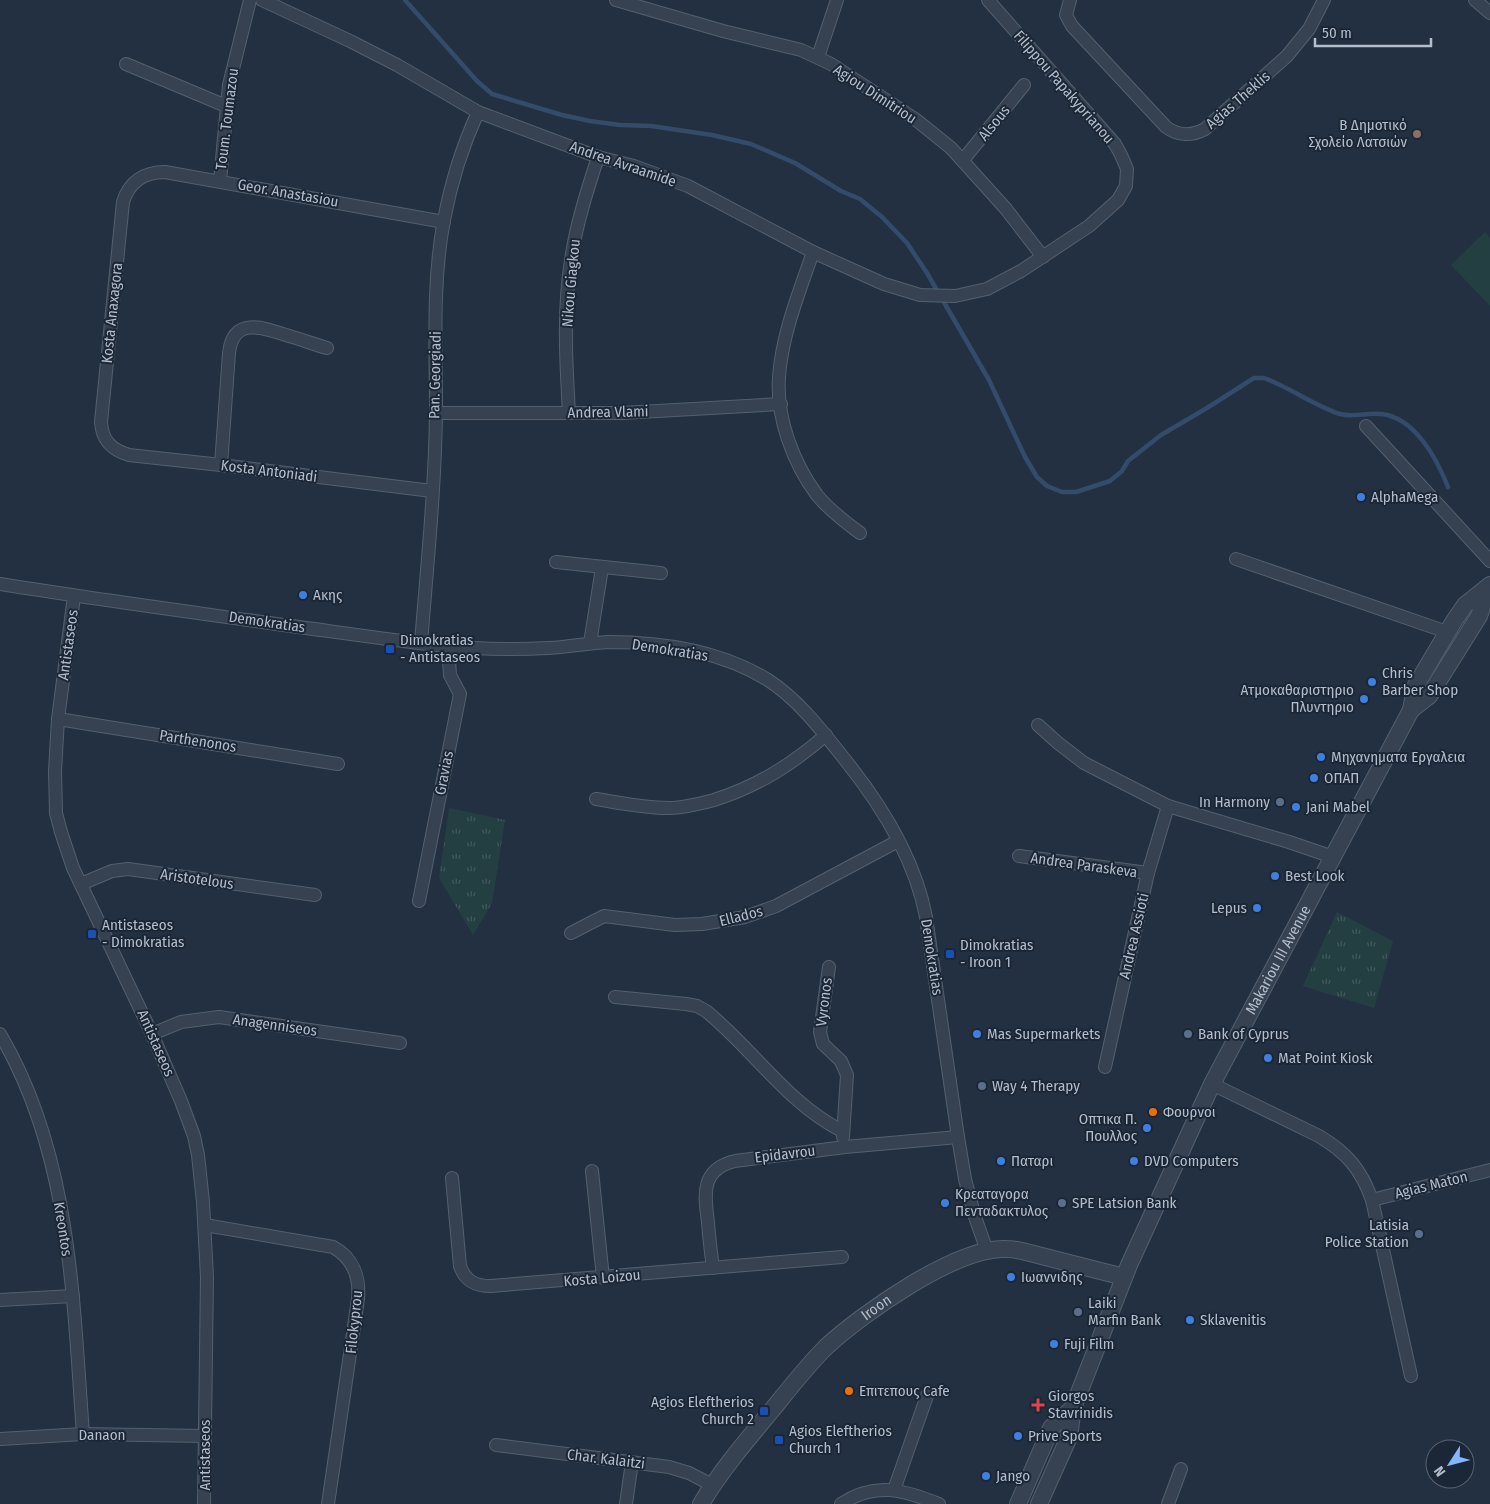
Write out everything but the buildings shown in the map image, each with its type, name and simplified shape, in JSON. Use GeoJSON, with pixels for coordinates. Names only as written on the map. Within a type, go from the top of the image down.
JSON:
{"type":"FeatureCollection","features":[{"type":"Feature","properties":{"kind":"street","name":"Toum. Toumazou"},"geometry":{"type":"LineString","coordinates":[[220,181],[226,106],[236,54],[250,0]]}},
{"type":"Feature","properties":{"kind":"street","name":"Andrea Avraamide"},"geometry":{"type":"LineString","coordinates":[[262,0],[397,65],[478,112],[598,157],[634,166],[688,186],[812,252],[884,284],[908,292],[931,296],[955,296],[978,292],[999,283],[1044,257]]}},
{"type":"Feature","properties":{"kind":"street","name":"Agiou Dimitriou"},"geometry":{"type":"LineString","coordinates":[[616,0],[657,5],[723,31],[801,50],[818,57],[934,133],[964,160],[1044,257]]}},
{"type":"Feature","properties":{"kind":"street"},"geometry":{"type":"LineString","coordinates":[[818,57],[837,0]]}},
{"type":"Feature","properties":{"kind":"street","name":"Filippou Papakyprianou"},"geometry":{"type":"LineString","coordinates":[[988,0],[1115,144],[1125,164],[1128,180],[1123,193],[1110,208],[1089,226],[1044,257]]}},
{"type":"Feature","properties":{"kind":"street","name":"Agias Theklis"},"geometry":{"type":"LineString","coordinates":[[1070,0],[1066,15],[1072,26],[1171,132],[1184,135],[1205,129],[1287,56],[1308,29],[1324,0]]}},
{"type":"Feature","properties":{"kind":"street"},"geometry":{"type":"LineString","coordinates":[[1474,0],[1490,13]]}},
{"type":"Feature","properties":{"kind":"street"},"geometry":{"type":"LineString","coordinates":[[126,64],[226,106]]}},
{"type":"Feature","properties":{"kind":"street","name":"Alsous"},"geometry":{"type":"LineString","coordinates":[[964,160],[1024,85]]}},
{"type":"Feature","properties":{"kind":"street","name":"Pan. Georgiadi"},"geometry":{"type":"LineString","coordinates":[[421,644],[432,491],[436,413],[437,303],[444,222],[459,161],[467,136],[478,112]]}},
{"type":"Feature","properties":{"kind":"street","name":"Nikou Giagkou"},"geometry":{"type":"LineString","coordinates":[[569,412],[567,315],[570,262],[577,226],[598,157]]}},
{"type":"Feature","properties":{"kind":"street","name":"Geor. Anastasiou"},"geometry":{"type":"LineString","coordinates":[[134,182],[144,176],[159,172],[220,181],[444,222]]}},
{"type":"Feature","properties":{"kind":"street","name":"Kosta Anaxagora"},"geometry":{"type":"LineString","coordinates":[[108,445],[102,432],[101,416],[123,208],[127,191],[134,182]]}},
{"type":"Feature","properties":{"kind":"street"},"geometry":{"type":"LineString","coordinates":[[812,252],[795,302],[784,345],[779,378],[780,404],[791,446],[810,483],[825,504],[860,533]]}},
{"type":"Feature","properties":{"kind":"street"},"geometry":{"type":"LineString","coordinates":[[221,465],[230,346],[235,334],[248,327],[262,327],[327,348]]}},
{"type":"Feature","properties":{"kind":"street","name":"Andrea Vlami"},"geometry":{"type":"LineString","coordinates":[[436,413],[670,411],[780,404]]}},
{"type":"Feature","properties":{"kind":"street"},"geometry":{"type":"LineString","coordinates":[[1366,426],[1490,561]]}},
{"type":"Feature","properties":{"kind":"street","name":"Kosta Antoniadi"},"geometry":{"type":"LineString","coordinates":[[108,445],[119,452],[136,456],[432,491]]}},
{"type":"Feature","properties":{"kind":"street"},"geometry":{"type":"LineString","coordinates":[[1236,558],[1447,632]]}},
{"type":"Feature","properties":{"kind":"street"},"geometry":{"type":"LineString","coordinates":[[556,562],[661,574]]}},
{"type":"Feature","properties":{"kind":"street"},"geometry":{"type":"LineString","coordinates":[[590,644],[602,568]]}},
{"type":"Feature","properties":{"kind":"street","name":"Demokratias"},"geometry":{"type":"LineString","coordinates":[[0,584],[421,644],[541,648],[622,643],[667,646],[700,652],[728,661],[769,681],[810,717],[826,735],[869,793],[910,864],[923,902],[943,1024],[958,1137],[969,1196],[988,1251]]}},
{"type":"Feature","properties":{"kind":"street","name":"Makariou III Avenue"},"geometry":{"type":"LineString","coordinates":[[1039,1504],[1069,1436],[1073,1408],[1124,1277],[1212,1084],[1411,710],[1414,687],[1465,605],[1490,585]]}},
{"type":"Feature","properties":{"kind":"street","name":"Makariou III Avenue"},"geometry":{"type":"LineString","coordinates":[[1411,710],[1429,696],[1479,616],[1490,585]]}},
{"type":"Feature","properties":{"kind":"street","name":"Antistaseos"},"geometry":{"type":"LineString","coordinates":[[74,596],[58,719],[55,771],[56,813],[69,856],[182,1100],[194,1136],[201,1178],[207,1277],[204,1504]]}},
{"type":"Feature","properties":{"kind":"street","name":"Gravias"},"geometry":{"type":"LineString","coordinates":[[419,901],[460,694],[450,675],[448,646]]}},
{"type":"Feature","properties":{"kind":"street","name":"Parthenonos"},"geometry":{"type":"LineString","coordinates":[[58,719],[338,764]]}},
{"type":"Feature","properties":{"kind":"street"},"geometry":{"type":"LineString","coordinates":[[1038,725],[1084,763],[1168,806],[1333,857]]}},
{"type":"Feature","properties":{"kind":"street"},"geometry":{"type":"LineString","coordinates":[[596,799],[655,808],[692,806],[727,796],[762,781],[800,756],[826,735]]}},
{"type":"Feature","properties":{"kind":"street","name":"Andrea Assioti"},"geometry":{"type":"LineString","coordinates":[[1104,1067],[1148,873],[1168,806]]}},
{"type":"Feature","properties":{"kind":"street","name":"Ellados"},"geometry":{"type":"LineString","coordinates":[[571,932],[604,916],[674,924],[702,924],[745,917],[776,906],[898,841]]}},
{"type":"Feature","properties":{"kind":"street","name":"Andrea Paraskeva"},"geometry":{"type":"LineString","coordinates":[[1020,856],[1148,873]]}},
{"type":"Feature","properties":{"kind":"street","name":"Aristotelous"},"geometry":{"type":"LineString","coordinates":[[81,884],[112,871],[128,869],[315,895]]}},
{"type":"Feature","properties":{"kind":"street","name":"Vyronos"},"geometry":{"type":"LineString","coordinates":[[829,967],[820,1032],[823,1044],[841,1062],[847,1075],[842,1131],[845,1147]]}},
{"type":"Feature","properties":{"kind":"street"},"geometry":{"type":"LineString","coordinates":[[615,997],[686,1004],[706,1010],[800,1104],[819,1119],[842,1131]]}},
{"type":"Feature","properties":{"kind":"street","name":"Anagenniseos"},"geometry":{"type":"LineString","coordinates":[[152,1034],[181,1022],[219,1018],[400,1043]]}},
{"type":"Feature","properties":{"kind":"street","name":"Kreontos"},"geometry":{"type":"LineString","coordinates":[[0,1034],[27,1089],[47,1146],[66,1242],[73,1296],[84,1434]]}},
{"type":"Feature","properties":{"kind":"street"},"geometry":{"type":"LineString","coordinates":[[1212,1084],[1319,1136],[1334,1145],[1354,1164],[1367,1186],[1372,1200],[1411,1376]]}},
{"type":"Feature","properties":{"kind":"street","name":"Epidavrou"},"geometry":{"type":"LineString","coordinates":[[713,1268],[705,1194],[707,1183],[716,1170],[724,1164],[735,1160],[845,1147],[958,1137]]}},
{"type":"Feature","properties":{"kind":"street","name":"Agias Maton"},"geometry":{"type":"LineString","coordinates":[[1372,1200],[1490,1170]]}},
{"type":"Feature","properties":{"kind":"street"},"geometry":{"type":"LineString","coordinates":[[592,1171],[603,1278]]}},
{"type":"Feature","properties":{"kind":"street","name":"Kosta Loizou"},"geometry":{"type":"LineString","coordinates":[[452,1178],[458,1260],[463,1275],[469,1281],[478,1285],[491,1286],[603,1278],[842,1257]]}},
{"type":"Feature","properties":{"kind":"street","name":"Filokyprou"},"geometry":{"type":"LineString","coordinates":[[205,1225],[333,1247],[344,1255],[355,1271],[358,1283],[358,1299],[328,1504]]}},
{"type":"Feature","properties":{"kind":"street","name":"Iroon"},"geometry":{"type":"LineString","coordinates":[[701,1504],[712,1485],[805,1369],[826,1347],[892,1297],[942,1268],[988,1251],[1006,1249],[1022,1251],[1124,1277]]}},
{"type":"Feature","properties":{"kind":"street"},"geometry":{"type":"LineString","coordinates":[[0,1300],[73,1296]]}},
{"type":"Feature","properties":{"kind":"street"},"geometry":{"type":"LineString","coordinates":[[894,1490],[928,1393]]}},
{"type":"Feature","properties":{"kind":"street","name":"Makariou III Avenue"},"geometry":{"type":"LineString","coordinates":[[1018,1504],[1051,1428],[1073,1408]]}},
{"type":"Feature","properties":{"kind":"street","name":"Danaon"},"geometry":{"type":"LineString","coordinates":[[0,1439],[84,1434],[205,1436]]}},
{"type":"Feature","properties":{"kind":"street","name":"Char. Kalaitzi"},"geometry":{"type":"LineString","coordinates":[[496,1445],[680,1469],[712,1485]]}},
{"type":"Feature","properties":{"kind":"street"},"geometry":{"type":"LineString","coordinates":[[626,1504],[632,1462]]}},
{"type":"Feature","properties":{"kind":"street"},"geometry":{"type":"LineString","coordinates":[[1168,1504],[1181,1469]]}},
{"type":"Feature","properties":{"kind":"street"},"geometry":{"type":"LineString","coordinates":[[841,1504],[867,1491],[877,1489],[894,1490],[916,1495],[939,1504]]}},
{"type":"Feature","properties":{"kind":"green space"},"geometry":{"type":"Polygon","coordinates":[[[1485,232],[1490,238],[1490,306],[1451,265],[1485,232]]]}},
{"type":"Feature","properties":{"kind":"green space"},"geometry":{"type":"Polygon","coordinates":[[[449,808],[505,820],[492,903],[473,935],[439,878],[449,808]]]}},
{"type":"Feature","properties":{"kind":"green space"},"geometry":{"type":"Polygon","coordinates":[[[1337,912],[1393,941],[1374,1008],[1303,986],[1337,912]]]}},
{"type":"Feature","properties":{"kind":"waterway"},"geometry":{"type":"LineString","coordinates":[[405,0],[477,81],[492,94],[562,115],[590,121],[620,125],[651,126],[712,135],[751,144],[795,163],[841,191],[860,199],[882,217],[907,243],[927,273],[989,380],[1025,457],[1037,477],[1047,486],[1062,492],[1076,492],[1110,481],[1122,471],[1128,461],[1161,435],[1254,378],[1264,378],[1340,414],[1382,414],[1394,417],[1405,423],[1414,431],[1431,453],[1448,487]]}},
{"type":"Feature","properties":{"kind":"place","name":"Β Δημοτικό Σχολείο Λατσιών"},"geometry":{"type":"Point","coordinates":[1417,134]}},
{"type":"Feature","properties":{"kind":"place","name":"AlphaMega"},"geometry":{"type":"Point","coordinates":[1361,497]}},
{"type":"Feature","properties":{"kind":"place","name":"Ακης"},"geometry":{"type":"Point","coordinates":[303,595]}},
{"type":"Feature","properties":{"kind":"place","name":"Dimokratias - Antistaseos"},"geometry":{"type":"Point","coordinates":[390,649]}},
{"type":"Feature","properties":{"kind":"place","name":"Chris Barber Shop"},"geometry":{"type":"Point","coordinates":[1372,682]}},
{"type":"Feature","properties":{"kind":"place","name":"Ατμοκαθαριστηριο Πλυντηριο"},"geometry":{"type":"Point","coordinates":[1364,699]}},
{"type":"Feature","properties":{"kind":"place","name":"Μηχανηματα Εργαλεια"},"geometry":{"type":"Point","coordinates":[1321,757]}},
{"type":"Feature","properties":{"kind":"place","name":"ΟΠΑΠ"},"geometry":{"type":"Point","coordinates":[1314,778]}},
{"type":"Feature","properties":{"kind":"place","name":"In Harmony"},"geometry":{"type":"Point","coordinates":[1280,802]}},
{"type":"Feature","properties":{"kind":"place","name":"Jani Mabel"},"geometry":{"type":"Point","coordinates":[1296,807]}},
{"type":"Feature","properties":{"kind":"place","name":"Best Look"},"geometry":{"type":"Point","coordinates":[1275,876]}},
{"type":"Feature","properties":{"kind":"place","name":"Lepus"},"geometry":{"type":"Point","coordinates":[1257,908]}},
{"type":"Feature","properties":{"kind":"place","name":"Antistaseos - Dimokratias"},"geometry":{"type":"Point","coordinates":[92,934]}},
{"type":"Feature","properties":{"kind":"place","name":"Dimokratias - Iroon 1"},"geometry":{"type":"Point","coordinates":[950,954]}},
{"type":"Feature","properties":{"kind":"place","name":"Mas Supermarkets"},"geometry":{"type":"Point","coordinates":[977,1034]}},
{"type":"Feature","properties":{"kind":"place","name":"Bank of Cyprus"},"geometry":{"type":"Point","coordinates":[1188,1034]}},
{"type":"Feature","properties":{"kind":"place","name":"Mat Point Kiosk"},"geometry":{"type":"Point","coordinates":[1268,1058]}},
{"type":"Feature","properties":{"kind":"place","name":"Way 4 Therapy"},"geometry":{"type":"Point","coordinates":[982,1086]}},
{"type":"Feature","properties":{"kind":"place","name":"Φουρνοι"},"geometry":{"type":"Point","coordinates":[1153,1112]}},
{"type":"Feature","properties":{"kind":"place","name":"Οπτικα Π. Πουλλος"},"geometry":{"type":"Point","coordinates":[1147,1128]}},
{"type":"Feature","properties":{"kind":"place","name":"Παταρι"},"geometry":{"type":"Point","coordinates":[1001,1161]}},
{"type":"Feature","properties":{"kind":"place","name":"DVD Computers"},"geometry":{"type":"Point","coordinates":[1134,1161]}},
{"type":"Feature","properties":{"kind":"place","name":"Κρεαταγορα Πενταδακτυλος"},"geometry":{"type":"Point","coordinates":[945,1203]}},
{"type":"Feature","properties":{"kind":"place","name":"SPE Latsion Bank"},"geometry":{"type":"Point","coordinates":[1062,1203]}},
{"type":"Feature","properties":{"kind":"place","name":"Latisia Police Station"},"geometry":{"type":"Point","coordinates":[1419,1234]}},
{"type":"Feature","properties":{"kind":"place","name":"Ιωαννιδης"},"geometry":{"type":"Point","coordinates":[1011,1277]}},
{"type":"Feature","properties":{"kind":"place","name":"Laiki Marfin Bank"},"geometry":{"type":"Point","coordinates":[1078,1312]}},
{"type":"Feature","properties":{"kind":"place","name":"Sklavenitis"},"geometry":{"type":"Point","coordinates":[1190,1320]}},
{"type":"Feature","properties":{"kind":"place","name":"Fuji Film"},"geometry":{"type":"Point","coordinates":[1054,1344]}},
{"type":"Feature","properties":{"kind":"place","name":"Επιτεπους Cafe"},"geometry":{"type":"Point","coordinates":[849,1391]}},
{"type":"Feature","properties":{"kind":"place","name":"Giorgos Stavrinidis"},"geometry":{"type":"Point","coordinates":[1038,1405]}},
{"type":"Feature","properties":{"kind":"place","name":"Agios Eleftherios Church 2"},"geometry":{"type":"Point","coordinates":[764,1411]}},
{"type":"Feature","properties":{"kind":"place","name":"Prive Sports"},"geometry":{"type":"Point","coordinates":[1018,1436]}},
{"type":"Feature","properties":{"kind":"place","name":"Agios Eleftherios Church 1"},"geometry":{"type":"Point","coordinates":[779,1440]}},
{"type":"Feature","properties":{"kind":"place","name":"Jango"},"geometry":{"type":"Point","coordinates":[986,1476]}}]}
